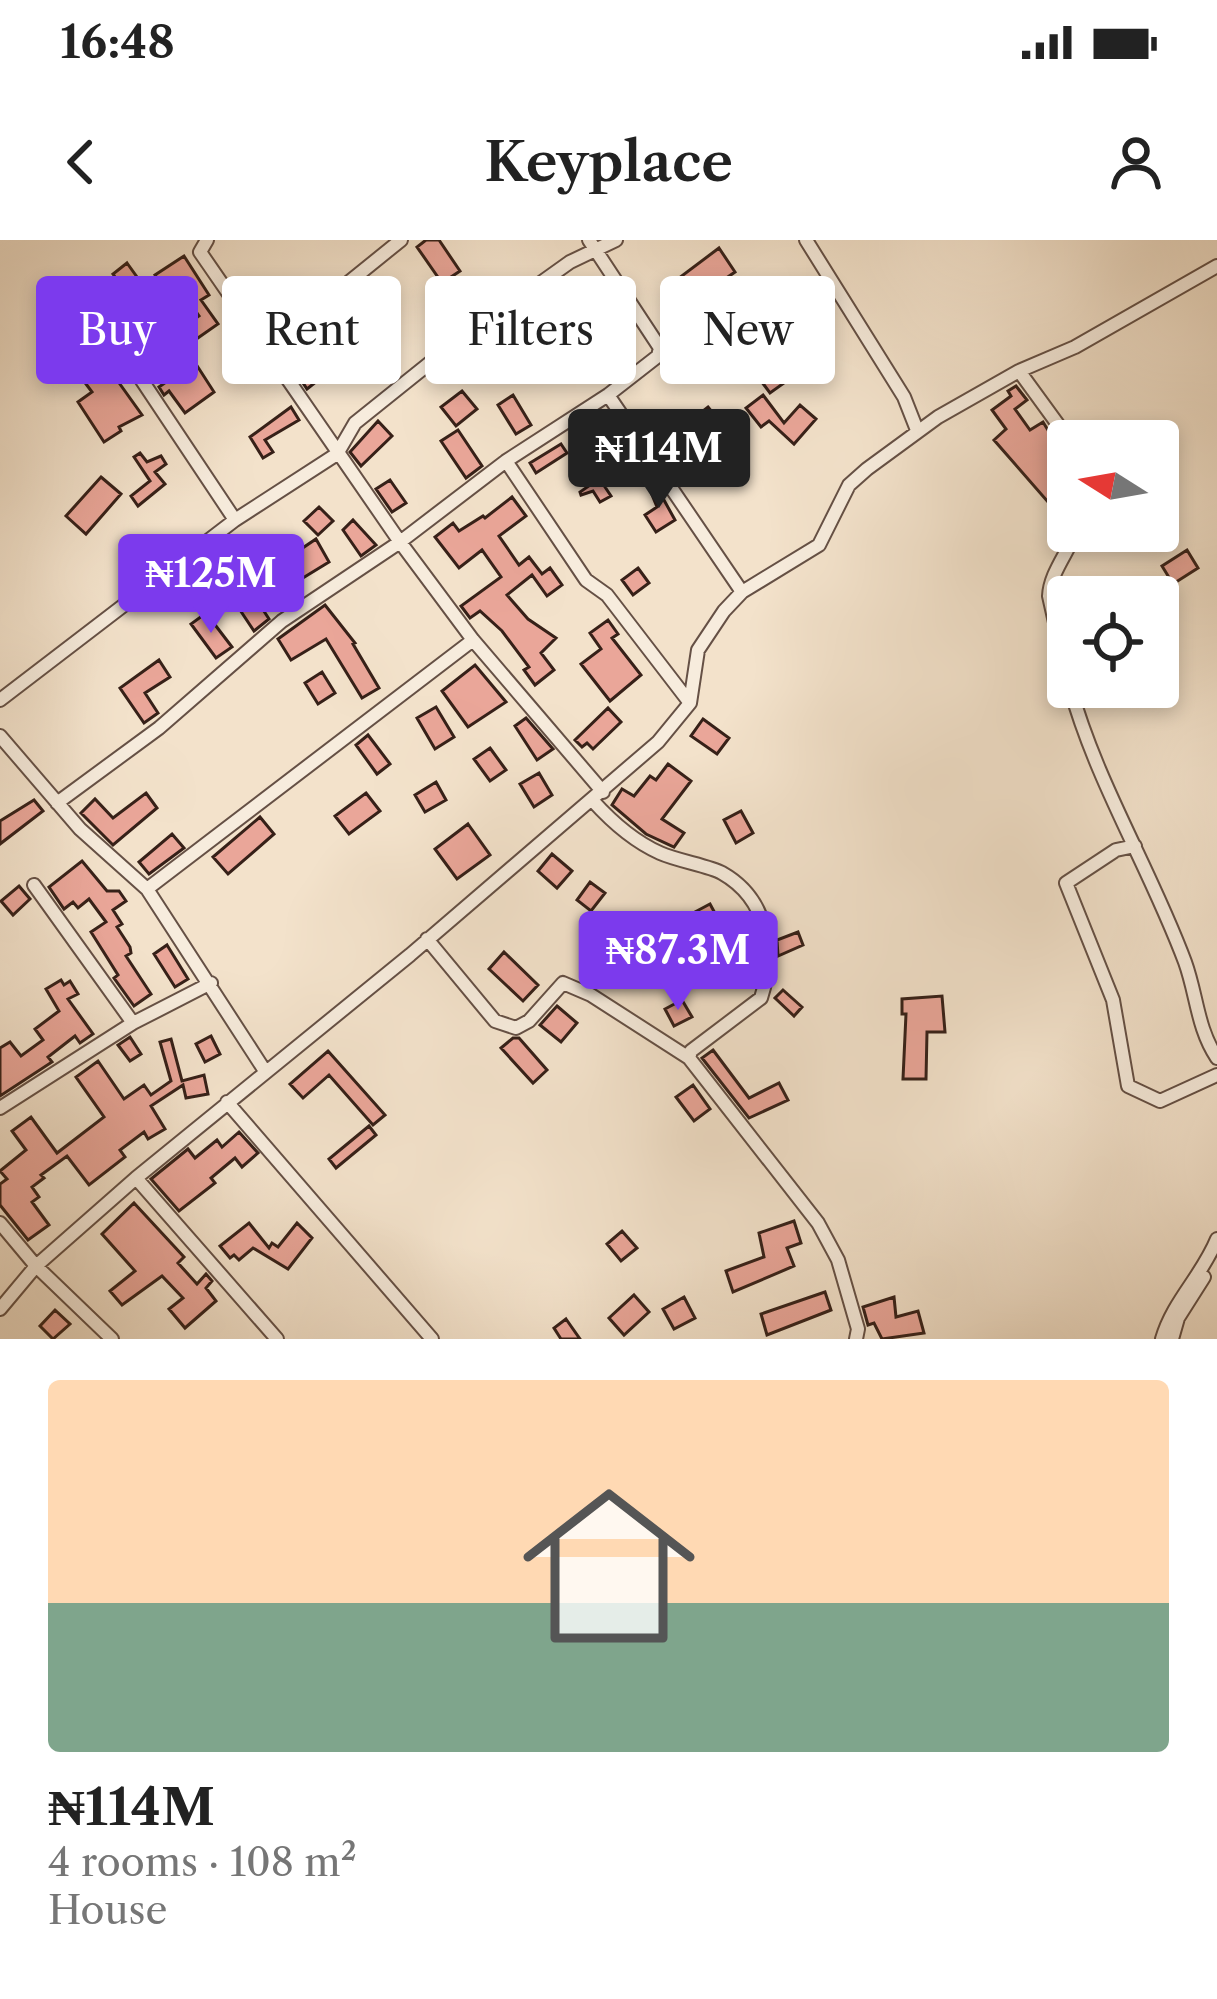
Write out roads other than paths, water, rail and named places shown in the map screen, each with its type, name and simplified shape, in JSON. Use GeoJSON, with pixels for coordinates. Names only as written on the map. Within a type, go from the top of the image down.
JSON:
{"type":"FeatureCollection","features":[{"type":"Feature","properties":{"kind":"street"},"geometry":{"type":"LineString","coordinates":[[356,276],[401,240]]}},
{"type":"Feature","properties":{"kind":"street"},"geometry":{"type":"LineString","coordinates":[[0,700],[235,520],[337,454],[355,423],[441,354],[592,243],[616,240]]}},
{"type":"Feature","properties":{"kind":"street"},"geometry":{"type":"LineString","coordinates":[[806,240],[904,397],[917,430]]}},
{"type":"Feature","properties":{"kind":"street"},"geometry":{"type":"LineString","coordinates":[[202,242],[200,252],[222,285]]}},
{"type":"Feature","properties":{"kind":"street"},"geometry":{"type":"LineString","coordinates":[[57,803],[159,728],[282,620],[400,542],[506,461],[608,395],[658,356],[660,348],[592,243]]}},
{"type":"Feature","properties":{"kind":"street"},"geometry":{"type":"LineString","coordinates":[[0,1309],[36,1266],[136,1178],[428,939],[675,725],[690,703],[698,650],[742,592],[819,545],[849,485],[917,430],[1217,266]]}},
{"type":"Feature","properties":{"kind":"street"},"geometry":{"type":"LineString","coordinates":[[1019,371],[1055,420]]}},
{"type":"Feature","properties":{"kind":"street"},"geometry":{"type":"LineString","coordinates":[[145,384],[235,520]]}},
{"type":"Feature","properties":{"kind":"street"},"geometry":{"type":"LineString","coordinates":[[289,384],[400,542],[598,796],[614,824],[654,851],[721,872],[750,898],[764,920],[768,935],[761,998],[691,1051],[689,1058]]}},
{"type":"Feature","properties":{"kind":"street"},"geometry":{"type":"LineString","coordinates":[[608,395],[742,592]]}},
{"type":"Feature","properties":{"kind":"street"},"geometry":{"type":"LineString","coordinates":[[506,461],[586,580],[607,595],[690,703]]}},
{"type":"Feature","properties":{"kind":"street"},"geometry":{"type":"LineString","coordinates":[[146,889],[473,640]]}},
{"type":"Feature","properties":{"kind":"street"},"geometry":{"type":"LineString","coordinates":[[1077,708],[1112,806],[1136,846],[1186,966],[1202,1036],[1217,1058]]}},
{"type":"Feature","properties":{"kind":"street"},"geometry":{"type":"LineString","coordinates":[[0,736],[57,803],[146,889],[265,1071]]}},
{"type":"Feature","properties":{"kind":"street"},"geometry":{"type":"LineString","coordinates":[[1136,846],[1116,850],[1066,883],[1113,1000],[1129,1086],[1160,1101],[1217,1075]]}},
{"type":"Feature","properties":{"kind":"street"},"geometry":{"type":"LineString","coordinates":[[34,885],[134,1023]]}},
{"type":"Feature","properties":{"kind":"street"},"geometry":{"type":"LineString","coordinates":[[428,939],[495,1021],[516,1028],[529,1021],[563,983],[591,994],[689,1058],[818,1223],[838,1260],[858,1329],[856,1339]]}},
{"type":"Feature","properties":{"kind":"street"},"geometry":{"type":"LineString","coordinates":[[0,1108],[134,1023],[211,983]]}},
{"type":"Feature","properties":{"kind":"street"},"geometry":{"type":"LineString","coordinates":[[227,1102],[432,1339]]}},
{"type":"Feature","properties":{"kind":"street"},"geometry":{"type":"LineString","coordinates":[[136,1178],[277,1339]]}},
{"type":"Feature","properties":{"kind":"street"},"geometry":{"type":"LineString","coordinates":[[0,1223],[36,1266],[112,1339]]}},
{"type":"Feature","properties":{"kind":"street"},"geometry":{"type":"LineString","coordinates":[[1162,1339],[1168,1318],[1187,1286],[1200,1275],[1217,1239]]}},
{"type":"Feature","properties":{"kind":"street"},"geometry":{"type":"LineString","coordinates":[[1172,1339],[1178,1318],[1217,1257]]}}]}
